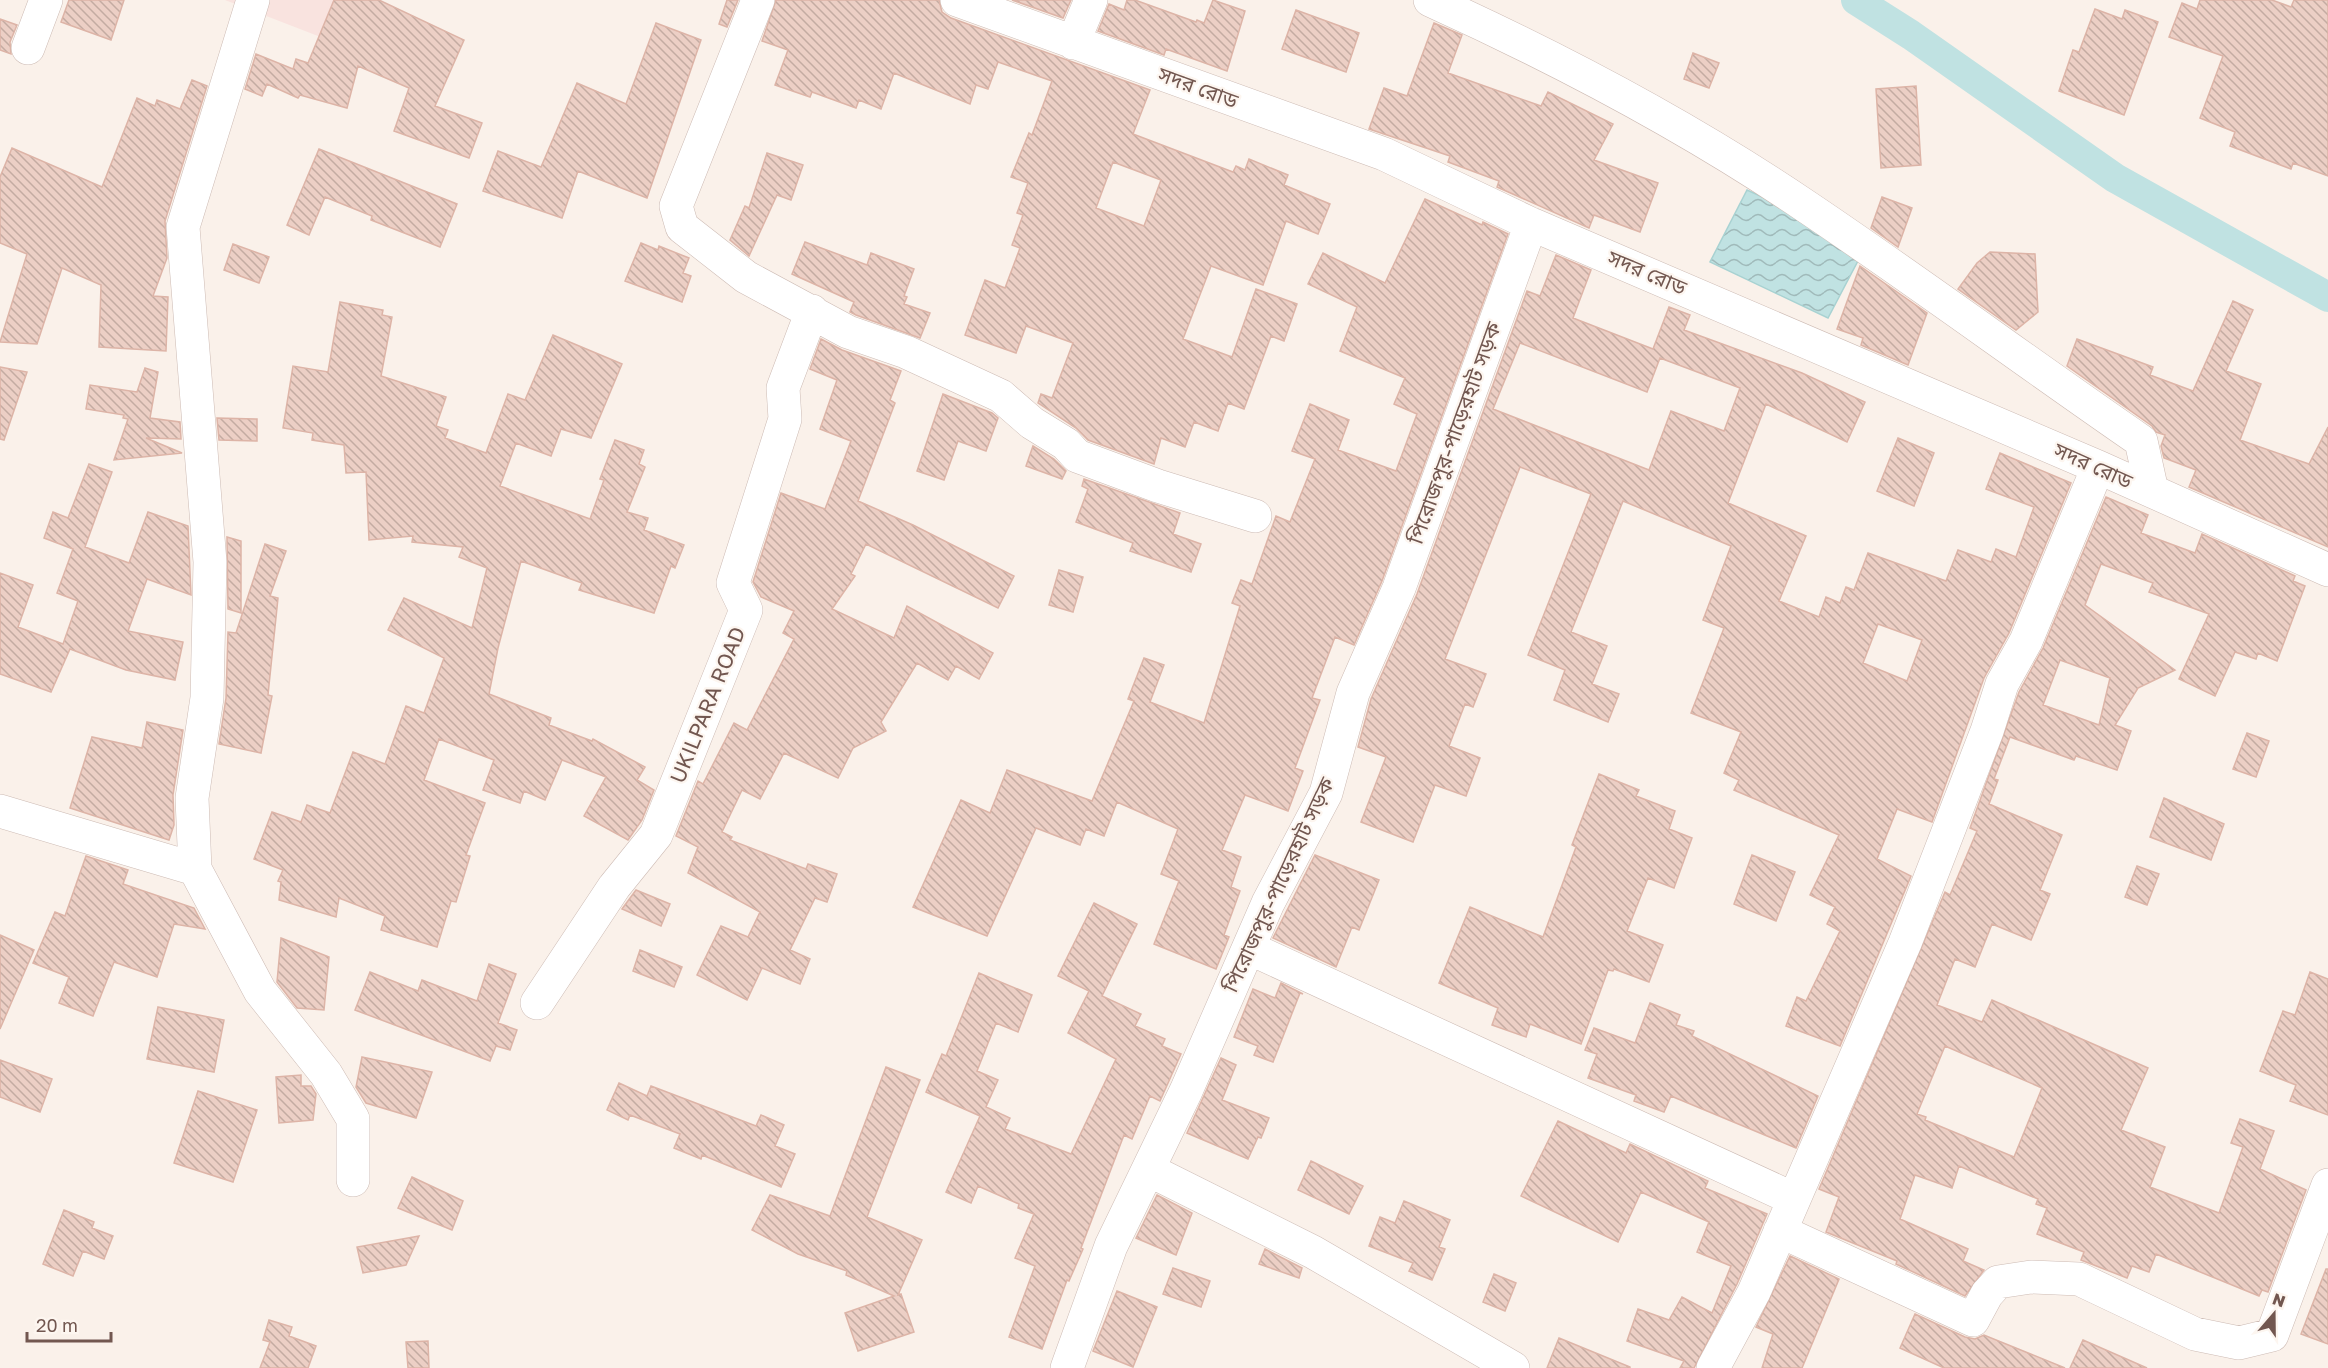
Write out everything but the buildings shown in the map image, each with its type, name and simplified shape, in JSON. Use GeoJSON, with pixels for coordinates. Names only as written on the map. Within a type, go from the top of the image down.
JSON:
{"type":"FeatureCollection","features":[{"type":"Feature","properties":{"kind":"street"},"geometry":{"type":"LineString","coordinates":[[28,48],[46,0]]}},
{"type":"Feature","properties":{"kind":"street"},"geometry":{"type":"LineString","coordinates":[[253,0],[183,227],[210,562],[207,698],[192,798],[195,869],[260,991],[326,1074],[353,1119],[353,1180]]}},
{"type":"Feature","properties":{"kind":"street"},"geometry":{"type":"LineString","coordinates":[[758,0],[676,206],[682,227],[746,277],[785,300],[812,311],[848,332],[906,352],[1001,396],[1032,423],[1066,444],[1077,456],[1158,486],[1255,516]]}},
{"type":"Feature","properties":{"kind":"street","name":"সদর রোড"},"geometry":{"type":"LineString","coordinates":[[957,0],[1073,44],[1384,154],[1531,224],[2098,467],[2328,570]]}},
{"type":"Feature","properties":{"kind":"street"},"geometry":{"type":"LineString","coordinates":[[1073,44],[1091,0]]}},
{"type":"Feature","properties":{"kind":"street"},"geometry":{"type":"LineString","coordinates":[[1430,0],[1505,34],[1665,119],[1806,206],[2141,441],[2152,491]]}},
{"type":"Feature","properties":{"kind":"street","name":"পিরোজপুর-পাড়েরহাট সড়ক"},"geometry":{"type":"LineString","coordinates":[[1067,1368],[1111,1246],[1149,1170],[1268,903],[1326,793],[1353,693],[1399,588],[1531,224]]}},
{"type":"Feature","properties":{"kind":"street","name":"UKILPARA ROAD"},"geometry":{"type":"LineString","coordinates":[[537,1003],[614,886],[656,835],[746,610],[733,583],[785,419],[783,388],[812,311]]}},
{"type":"Feature","properties":{"kind":"street"},"geometry":{"type":"LineString","coordinates":[[1713,1368],[1754,1292],[1905,943],[2002,684],[2026,641],[2098,467]]}},
{"type":"Feature","properties":{"kind":"street"},"geometry":{"type":"LineString","coordinates":[[0,811],[195,869]]}},
{"type":"Feature","properties":{"kind":"street"},"geometry":{"type":"LineString","coordinates":[[1249,948],[1794,1198]]}},
{"type":"Feature","properties":{"kind":"street"},"geometry":{"type":"LineString","coordinates":[[1149,1170],[1313,1252],[1513,1368]]}},
{"type":"Feature","properties":{"kind":"street"},"geometry":{"type":"LineString","coordinates":[[1780,1232],[1973,1320],[1987,1294],[1998,1282],[2031,1277],[2079,1280],[2195,1334],[2239,1343],[2272,1335],[2328,1185]]}},
{"type":"Feature","properties":{"kind":"shaded area"},"geometry":{"type":"Polygon","coordinates":[[[225,0],[368,0],[349,48],[225,0]]]}},
{"type":"Feature","properties":{"kind":"water"},"geometry":{"type":"Polygon","coordinates":[[[1747,190],[1769,200],[1860,257],[1828,318],[1710,262],[1747,190]]]}},
{"type":"Feature","properties":{"kind":"waterway"},"geometry":{"type":"LineString","coordinates":[[1856,0],[1911,35],[2115,178],[2328,297]]}}]}
